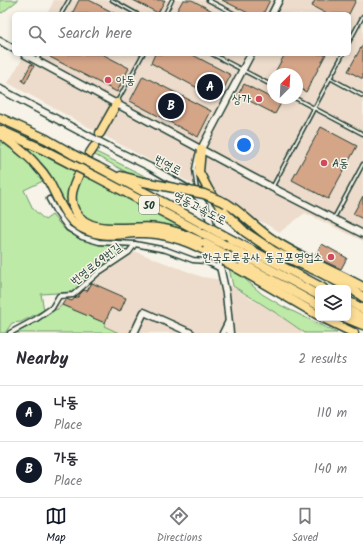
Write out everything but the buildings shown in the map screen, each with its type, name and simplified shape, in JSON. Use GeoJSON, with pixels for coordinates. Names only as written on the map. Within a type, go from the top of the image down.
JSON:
{"type":"FeatureCollection","features":[{"type":"Feature","properties":{"kind":"highway"},"geometry":{"type":"LineString","coordinates":[[100,133],[117,103]]}},
{"type":"Feature","properties":{"kind":"highway","name":"영동고속도로"},"geometry":{"type":"LineString","coordinates":[[0,118],[46,139],[317,285]]}},
{"type":"Feature","properties":{"kind":"highway","name":"영동고속도로"},"geometry":{"type":"LineString","coordinates":[[0,130],[93,175],[315,292]]}},
{"type":"Feature","properties":{"kind":"highway"},"geometry":{"type":"LineString","coordinates":[[0,134],[24,152],[36,164],[48,180],[64,212],[71,221],[78,226],[94,233],[104,235],[142,233],[171,236],[205,247],[230,257],[315,303]]}},
{"type":"Feature","properties":{"kind":"highway"},"geometry":{"type":"LineString","coordinates":[[201,149],[199,172],[226,214],[245,232],[275,252],[319,272],[363,297]]}},
{"type":"Feature","properties":{"kind":"highway"},"geometry":{"type":"LineString","coordinates":[[101,168],[144,182],[204,194],[226,203],[238,210],[273,241],[363,287]]}},
{"type":"Feature","properties":{"kind":"highway"},"geometry":{"type":"LineString","coordinates":[[79,174],[72,189],[72,205],[77,214],[86,223],[100,227],[157,228],[185,234],[237,268],[315,313]]}},
{"type":"Feature","properties":{"kind":"highway"},"geometry":{"type":"LineString","coordinates":[[351,303],[363,309]]}},
{"type":"Feature","properties":{"kind":"highway"},"geometry":{"type":"LineString","coordinates":[[351,312],[363,318]]}},
{"type":"Feature","properties":{"kind":"highway"},"geometry":{"type":"LineString","coordinates":[[351,320],[363,325]]}},
{"type":"Feature","properties":{"kind":"highway"},"geometry":{"type":"LineString","coordinates":[[329,321],[354,333]]}},
{"type":"Feature","properties":{"kind":"street"},"geometry":{"type":"LineString","coordinates":[[273,12],[279,0]]}},
{"type":"Feature","properties":{"kind":"street"},"geometry":{"type":"LineString","coordinates":[[0,41],[12,48]]}},
{"type":"Feature","properties":{"kind":"street"},"geometry":{"type":"LineString","coordinates":[[28,56],[272,188],[363,234]]}},
{"type":"Feature","properties":{"kind":"street"},"geometry":{"type":"LineString","coordinates":[[201,149],[250,56]]}},
{"type":"Feature","properties":{"kind":"street","name":"번영로"},"geometry":{"type":"LineString","coordinates":[[0,89],[150,167],[196,195],[204,205],[209,217],[226,294],[230,333]]}},
{"type":"Feature","properties":{"kind":"street","name":"번영로69번길"},"geometry":{"type":"LineString","coordinates":[[50,199],[56,212],[68,228],[82,237],[99,242],[135,244],[166,250],[193,260],[205,261],[221,269]]}},
{"type":"Feature","properties":{"kind":"street","name":"번영로69번길"},"geometry":{"type":"LineString","coordinates":[[10,333],[36,319],[52,308],[59,296],[73,295],[99,272],[129,252],[135,244]]}},
{"type":"Feature","properties":{"kind":"street"},"geometry":{"type":"LineString","coordinates":[[134,333],[144,312],[191,333]]}},
{"type":"Feature","properties":{"kind":"street"},"geometry":{"type":"LineString","coordinates":[[223,333],[228,321]]}},
{"type":"Feature","properties":{"kind":"lane"},"geometry":{"type":"LineString","coordinates":[[62,12],[69,0]]}},
{"type":"Feature","properties":{"kind":"lane"},"geometry":{"type":"LineString","coordinates":[[112,0],[134,12]]}},
{"type":"Feature","properties":{"kind":"lane"},"geometry":{"type":"LineString","coordinates":[[166,12],[172,0]]}},
{"type":"Feature","properties":{"kind":"lane"},"geometry":{"type":"LineString","coordinates":[[208,0],[231,12]]}},
{"type":"Feature","properties":{"kind":"lane"},"geometry":{"type":"LineString","coordinates":[[351,38],[363,17]]}},
{"type":"Feature","properties":{"kind":"lane"},"geometry":{"type":"LineString","coordinates":[[37,61],[39,56]]}},
{"type":"Feature","properties":{"kind":"lane"},"geometry":{"type":"LineString","coordinates":[[117,103],[142,56]]}},
{"type":"Feature","properties":{"kind":"lane"},"geometry":{"type":"LineString","coordinates":[[216,56],[267,83]]}},
{"type":"Feature","properties":{"kind":"lane"},"geometry":{"type":"LineString","coordinates":[[272,188],[342,56]]}},
{"type":"Feature","properties":{"kind":"lane"},"geometry":{"type":"LineString","coordinates":[[330,78],[363,96]]}},
{"type":"Feature","properties":{"kind":"lane"},"geometry":{"type":"LineString","coordinates":[[303,102],[363,134]]}},
{"type":"Feature","properties":{"kind":"lane"},"geometry":{"type":"LineString","coordinates":[[196,195],[197,189],[194,165],[196,157],[201,149]]}},
{"type":"Feature","properties":{"kind":"lane"},"geometry":{"type":"LineString","coordinates":[[333,219],[363,164]]}},
{"type":"Feature","properties":{"kind":"shaded area"},"geometry":{"type":"Polygon","coordinates":[[[54,0],[363,0],[363,241],[305,213],[280,232],[8,83],[24,56],[351,56],[351,12],[48,12],[54,0]]]}},
{"type":"Feature","properties":{"kind":"shaded area"},"geometry":{"type":"Polygon","coordinates":[[[126,248],[202,277],[223,280],[305,333],[10,333],[73,295],[126,248]]]}},
{"type":"Feature","properties":{"kind":"green space"},"geometry":{"type":"Polygon","coordinates":[[[0,0],[18,0],[2,13],[0,12],[0,0]]]}},
{"type":"Feature","properties":{"kind":"green space"},"geometry":{"type":"Polygon","coordinates":[[[0,141],[33,166],[43,181],[24,190],[33,209],[45,220],[52,215],[66,231],[82,239],[100,245],[125,245],[123,250],[72,292],[41,294],[44,310],[21,322],[12,323],[5,333],[0,333],[0,141]]]}},
{"type":"Feature","properties":{"kind":"green space"},"geometry":{"type":"Polygon","coordinates":[[[16,142],[77,172],[72,182],[79,220],[77,222],[16,142]]]}},
{"type":"Feature","properties":{"kind":"green space"},"geometry":{"type":"Polygon","coordinates":[[[94,151],[161,184],[130,174],[93,154],[94,151]]]}},
{"type":"Feature","properties":{"kind":"green space"},"geometry":{"type":"Polygon","coordinates":[[[81,174],[197,235],[100,225],[86,219],[75,206],[76,184],[81,174]]]}},
{"type":"Feature","properties":{"kind":"green space"},"geometry":{"type":"Polygon","coordinates":[[[229,268],[237,272],[262,294],[282,306],[337,333],[305,333],[233,286],[229,268]]]}},
{"type":"Feature","properties":{"kind":"green space"},"geometry":{"type":"Polygon","coordinates":[[[62,305],[106,323],[104,326],[119,333],[14,333],[28,327],[62,305]]]}},
{"type":"Feature","properties":{"kind":"place","name":"아동"},"geometry":{"type":"Point","coordinates":[108,80]}},
{"type":"Feature","properties":{"kind":"place","name":"나동"},"geometry":{"type":"Point","coordinates":[210,87]}},
{"type":"Feature","properties":{"kind":"place","name":"상가"},"geometry":{"type":"Point","coordinates":[259,99]}},
{"type":"Feature","properties":{"kind":"place","name":"가동"},"geometry":{"type":"Point","coordinates":[171,106]}},
{"type":"Feature","properties":{"kind":"place","name":"A동"},"geometry":{"type":"Point","coordinates":[324,163]}},
{"type":"Feature","properties":{"kind":"place","name":"한국도로공사 동군포영업소"},"geometry":{"type":"Point","coordinates":[331,257]}}]}
